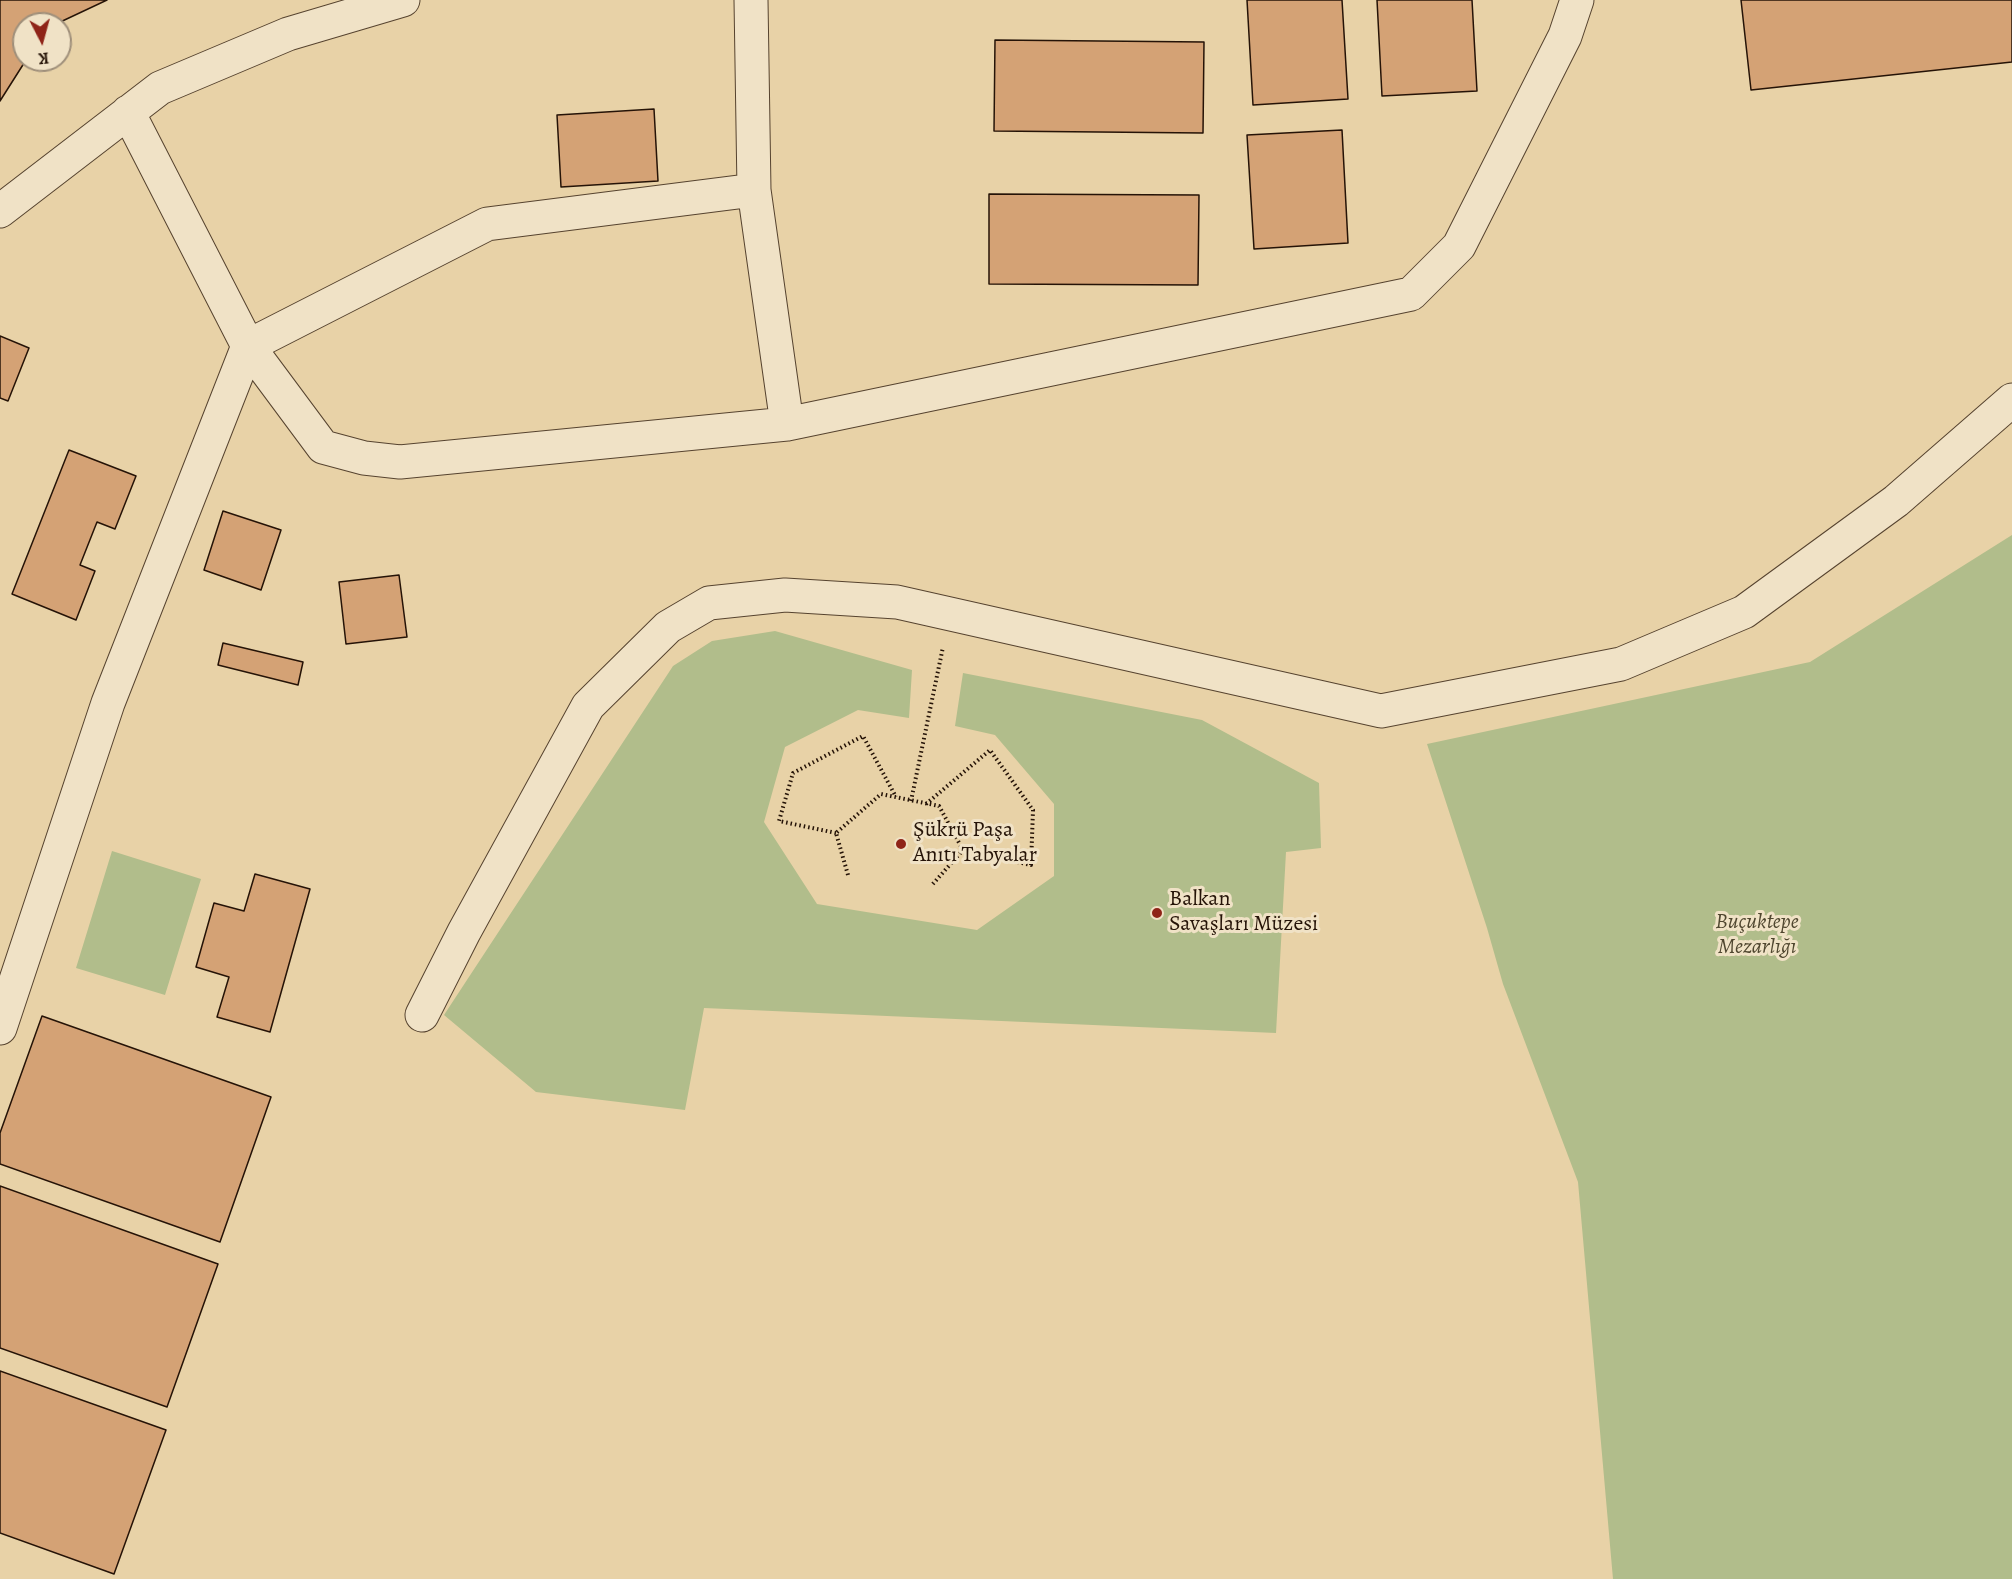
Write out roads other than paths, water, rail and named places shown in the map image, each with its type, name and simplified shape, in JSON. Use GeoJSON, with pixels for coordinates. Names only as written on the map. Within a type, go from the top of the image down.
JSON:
{"type":"FeatureCollection","features":[{"type":"Feature","properties":{"kind":"street"},"geometry":{"type":"LineString","coordinates":[[0,211],[160,88],[288,34],[403,0]]}},
{"type":"Feature","properties":{"kind":"street"},"geometry":{"type":"LineString","coordinates":[[751,0],[754,190],[787,424]]}},
{"type":"Feature","properties":{"kind":"street"},"geometry":{"type":"LineString","coordinates":[[128,112],[248,346],[323,447],[363,458],[400,462],[787,424],[1411,294],[1459,246],[1565,36],[1577,0]]}},
{"type":"Feature","properties":{"kind":"street"},"geometry":{"type":"LineString","coordinates":[[0,1028],[108,703],[248,346],[487,224],[754,190]]}},
{"type":"Feature","properties":{"kind":"street"},"geometry":{"type":"LineString","coordinates":[[422,1015],[464,932],[588,706],[668,627],[709,603],[785,595],[897,602],[1381,711],[1621,664],[1744,612],[1896,501],[2012,400]]}},
{"type":"Feature","properties":{"kind":"place","name":"Şükrü Paşa Anıtı Tabyalar"},"geometry":{"type":"Point","coordinates":[901,844]}},
{"type":"Feature","properties":{"kind":"place","name":"Balkan Savaşları Müzesi"},"geometry":{"type":"Point","coordinates":[1157,913]}},
{"type":"Feature","properties":{"kind":"park label","name":"Buçuktepe Mezarlığı"},"geometry":{"type":"Point","coordinates":[1757,936]}}]}
